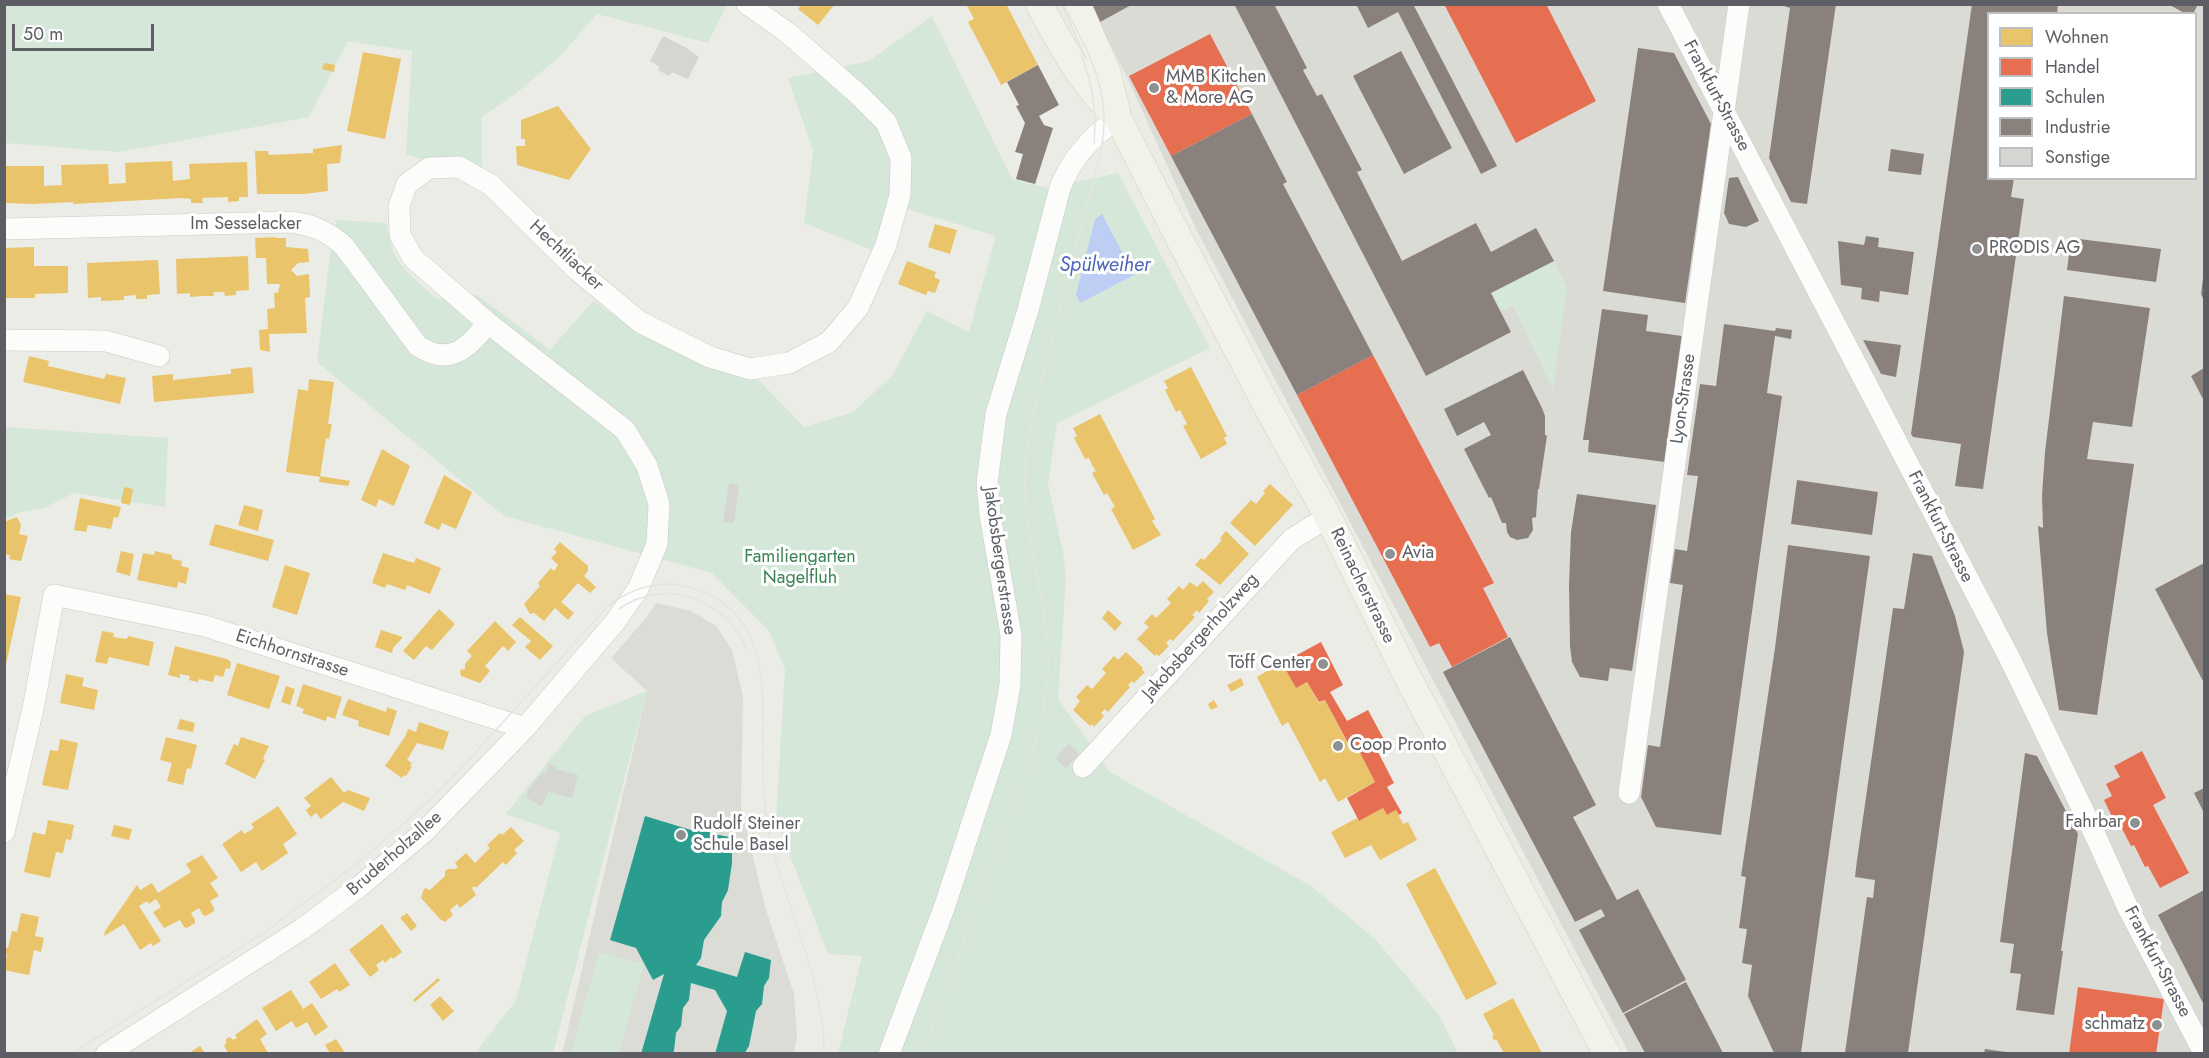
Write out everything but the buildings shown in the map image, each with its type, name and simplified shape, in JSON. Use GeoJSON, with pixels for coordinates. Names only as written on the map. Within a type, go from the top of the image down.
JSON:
{"type":"FeatureCollection","features":[{"type":"Feature","properties":{"kind":"main road","name":"Reinacherstrasse"},"geometry":{"type":"LineString","coordinates":[[1040,4],[1074,67],[1093,93],[1118,118]]}},
{"type":"Feature","properties":{"kind":"main road","name":"Reinacherstrasse"},"geometry":{"type":"LineString","coordinates":[[1077,4],[1107,72],[1118,118],[1213,305],[1328,517],[1405,672],[1607,1053]]}},
{"type":"Feature","properties":{"kind":"street","name":"Hechtliacker"},"geometry":{"type":"LineString","coordinates":[[633,597],[649,567],[657,544],[659,504],[647,466],[625,430],[488,323],[413,258],[400,235],[399,206],[407,184],[429,168],[459,167],[491,185],[577,270],[639,322],[710,357],[750,369],[789,363],[829,342],[858,309],[886,245],[900,195],[902,158],[886,122],[858,94],[788,33],[747,4]]}},
{"type":"Feature","properties":{"kind":"street","name":"Frankfurt-Strasse"},"geometry":{"type":"LineString","coordinates":[[1668,4],[2009,657],[2128,908],[2205,1053]]}},
{"type":"Feature","properties":{"kind":"street","name":"Lyon-Strasse"},"geometry":{"type":"LineString","coordinates":[[1629,793],[1739,4]]}},
{"type":"Feature","properties":{"kind":"street","name":"Jakobsbergerstrasse"},"geometry":{"type":"LineString","coordinates":[[889,1053],[944,908],[1001,735],[1010,685],[1011,635],[990,515],[987,483],[996,414],[1028,310],[1060,188],[1076,156],[1095,135],[1118,118]]}},
{"type":"Feature","properties":{"kind":"street","name":"Im Sesselacker"},"geometry":{"type":"LineString","coordinates":[[4,230],[291,222],[312,225],[331,234],[344,246],[418,346],[429,353],[447,356],[460,351],[473,341],[488,323]]}},
{"type":"Feature","properties":{"kind":"street"},"geometry":{"type":"LineString","coordinates":[[4,340],[106,341],[159,356]]}},
{"type":"Feature","properties":{"kind":"street","name":"Jakobsbergerholzweg"},"geometry":{"type":"LineString","coordinates":[[1083,767],[1292,539],[1328,517]]}},
{"type":"Feature","properties":{"kind":"street","name":"Eichhornstrasse"},"geometry":{"type":"LineString","coordinates":[[4,832],[33,709],[54,595],[205,626],[525,728]]}},
{"type":"Feature","properties":{"kind":"street","name":"Bruderholzallee"},"geometry":{"type":"LineString","coordinates":[[106,1053],[302,929],[360,886],[424,832],[525,728],[615,622],[633,597]]}},
{"type":"Feature","properties":{"kind":"shaded area"},"geometry":{"type":"Polygon","coordinates":[[[1090,5],[2204,5],[2204,1053],[1629,1053],[1196,229],[1127,77],[1090,5]]]}},
{"type":"Feature","properties":{"kind":"shaded area","name":"Rudolf Steiner Schule Basel"},"geometry":{"type":"Polygon","coordinates":[[[656,603],[691,611],[716,626],[732,650],[743,697],[741,806],[765,907],[794,994],[797,1036],[794,1053],[562,1054],[647,691],[611,658],[656,603]]]}},
{"type":"Feature","properties":{"kind":"green space"},"geometry":{"type":"Polygon","coordinates":[[[4,5],[727,5],[708,43],[597,14],[560,56],[518,92],[482,117],[482,180],[406,154],[412,51],[348,41],[309,117],[120,152],[5,143],[4,5]]]}},
{"type":"Feature","properties":{"kind":"green space","name":"Familiengarten Nagelfluh"},"geometry":{"type":"Polygon","coordinates":[[[932,16],[1012,179],[1047,188],[1118,173],[1210,348],[1057,423],[1048,484],[1063,552],[1066,578],[1058,699],[1110,772],[1311,886],[1375,939],[1439,1015],[1458,1053],[838,1053],[862,956],[828,954],[776,819],[785,669],[769,631],[712,573],[504,516],[317,362],[330,255],[337,220],[386,223],[397,259],[409,274],[437,299],[477,295],[550,350],[593,301],[638,331],[755,376],[804,427],[853,412],[892,376],[927,311],[969,332],[996,236],[888,203],[872,250],[804,223],[813,151],[788,78],[869,61],[932,16]]]}},
{"type":"Feature","properties":{"kind":"green space"},"geometry":{"type":"Polygon","coordinates":[[[1554,261],[1567,288],[1553,389],[1513,306],[1500,311],[1491,293],[1554,261]]]}},
{"type":"Feature","properties":{"kind":"green space"},"geometry":{"type":"Polygon","coordinates":[[[4,427],[168,438],[165,507],[74,493],[44,508],[18,513],[5,519],[4,427]]]}},
{"type":"Feature","properties":{"kind":"green space"},"geometry":{"type":"Polygon","coordinates":[[[647,691],[553,1053],[475,1054],[516,1000],[560,833],[506,814],[585,716],[647,691]]]}},
{"type":"Feature","properties":{"kind":"green space"},"geometry":{"type":"Polygon","coordinates":[[[599,952],[644,964],[619,1053],[571,1052],[599,952]]]}},
{"type":"Feature","properties":{"kind":"water","name":"Spülweiher"},"geometry":{"type":"Polygon","coordinates":[[[1102,214],[1134,275],[1080,303],[1076,295],[1095,219],[1102,214]]]}},
{"type":"Feature","properties":{"kind":"tram line"},"geometry":{"type":"LineString","coordinates":[[922,1054],[1030,761],[1046,696],[1047,634],[1026,504],[1027,452],[1033,413],[1104,133],[1102,94],[1097,76],[1063,4]]}},
{"type":"Feature","properties":{"kind":"tram line"},"geometry":{"type":"LineString","coordinates":[[1081,55],[1093,98],[1094,143]]}},
{"type":"Feature","properties":{"kind":"tram line"},"geometry":{"type":"LineString","coordinates":[[71,1054],[259,936],[357,864],[428,802],[466,763],[608,606],[636,590],[667,584],[689,587],[716,598],[735,613],[748,633],[757,655],[763,706],[764,788],[768,828],[777,865],[812,972],[823,1027],[824,1054]]}},
{"type":"Feature","properties":{"kind":"tram line"},"geometry":{"type":"LineString","coordinates":[[619,609],[637,599],[656,594],[675,594],[693,598],[710,606],[725,617],[747,650]]}},
{"type":"Feature","properties":{"kind":"place","name":"MMB Kitchen & More AG"},"geometry":{"type":"Point","coordinates":[1154,88]}},
{"type":"Feature","properties":{"kind":"place","name":"PRODIS AG"},"geometry":{"type":"Point","coordinates":[1977,249]}},
{"type":"Feature","properties":{"kind":"place","name":"Avia"},"geometry":{"type":"Point","coordinates":[1390,554]}},
{"type":"Feature","properties":{"kind":"place","name":"Töff Center"},"geometry":{"type":"Point","coordinates":[1323,664]}},
{"type":"Feature","properties":{"kind":"place","name":"Coop Pronto"},"geometry":{"type":"Point","coordinates":[1338,746]}},
{"type":"Feature","properties":{"kind":"place","name":"Fahrbar"},"geometry":{"type":"Point","coordinates":[2135,823]}},
{"type":"Feature","properties":{"kind":"place","name":"Rudolf Steiner Schule Basel"},"geometry":{"type":"Point","coordinates":[681,835]}},
{"type":"Feature","properties":{"kind":"place","name":"schmatz"},"geometry":{"type":"Point","coordinates":[2157,1025]}}]}
